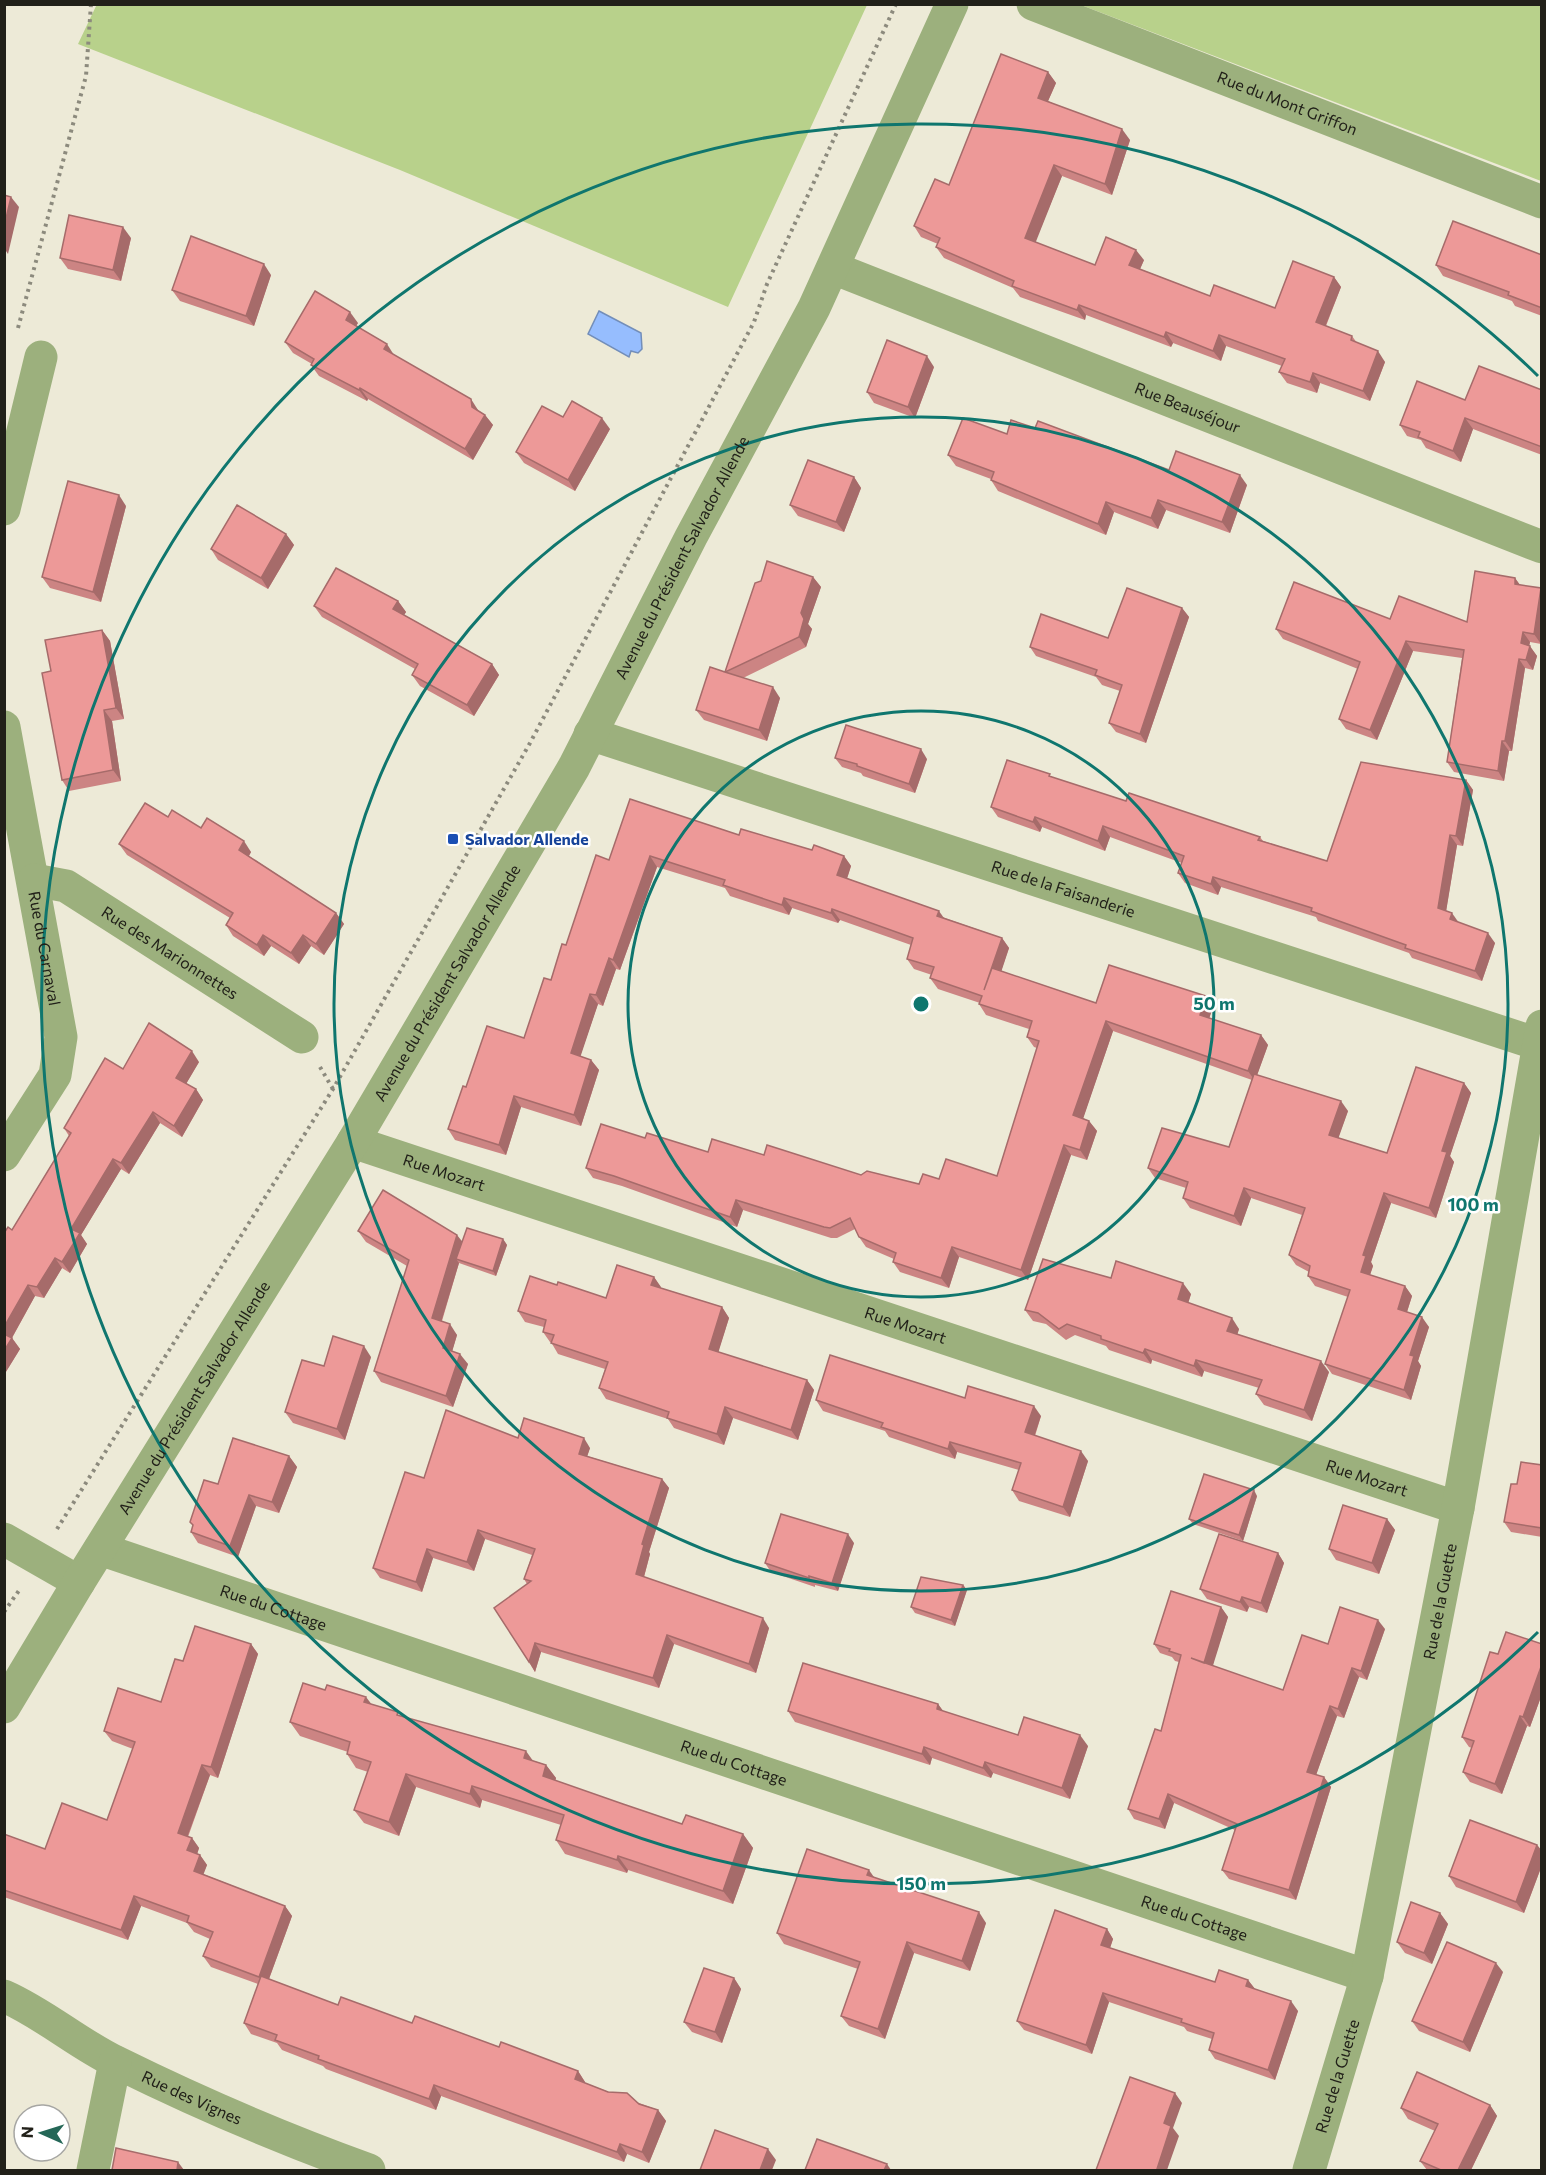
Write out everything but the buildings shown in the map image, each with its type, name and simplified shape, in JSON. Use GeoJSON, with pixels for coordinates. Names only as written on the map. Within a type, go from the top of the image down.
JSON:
{"type":"FeatureCollection","features":[{"type":"Feature","properties":{"kind":"street","name":"Avenue du Président Salvador Allende"},"geometry":{"type":"LineString","coordinates":[[4,1707],[79,1582],[353,1142],[574,766],[691,537],[814,308],[952,4]]}},
{"type":"Feature","properties":{"kind":"street","name":"Rue du Mont Griffon"},"geometry":{"type":"LineString","coordinates":[[1033,4],[1542,202]]}},
{"type":"Feature","properties":{"kind":"street","name":"Rue Beauséjour"},"geometry":{"type":"LineString","coordinates":[[833,268],[1542,546]]}},
{"type":"Feature","properties":{"kind":"street"},"geometry":{"type":"LineString","coordinates":[[4,509],[28,347]]}},
{"type":"Feature","properties":{"kind":"street","name":"Rue du Carnaval"},"geometry":{"type":"LineString","coordinates":[[4,727],[62,1037],[56,1075],[4,1155]]}},
{"type":"Feature","properties":{"kind":"street","name":"Rue de la Faisanderie"},"geometry":{"type":"LineString","coordinates":[[590,734],[1540,1035]]}},
{"type":"Feature","properties":{"kind":"street","name":"Rue des Marionnettes"},"geometry":{"type":"LineString","coordinates":[[34,880],[66,886],[302,1037]]}},
{"type":"Feature","properties":{"kind":"street","name":"Rue de la Guette"},"geometry":{"type":"LineString","coordinates":[[1309,2170],[1367,1976],[1458,1508],[1540,1035]]}},
{"type":"Feature","properties":{"kind":"street","name":"Rue Mozart"},"geometry":{"type":"LineString","coordinates":[[353,1142],[1458,1508]]}},
{"type":"Feature","properties":{"kind":"street"},"geometry":{"type":"LineString","coordinates":[[4,1539],[79,1582]]}},
{"type":"Feature","properties":{"kind":"street","name":"Rue du Cottage"},"geometry":{"type":"LineString","coordinates":[[100,1549],[1367,1976]]}},
{"type":"Feature","properties":{"kind":"street","name":"Rue des Vignes"},"geometry":{"type":"LineString","coordinates":[[4,1970],[15,2001],[116,2062],[299,2145],[369,2170]]}},
{"type":"Feature","properties":{"kind":"street"},"geometry":{"type":"LineString","coordinates":[[93,2170],[116,2062]]}},
{"type":"Feature","properties":{"kind":"path"},"geometry":{"type":"LineString","coordinates":[[28,347],[86,76],[91,4]]}},
{"type":"Feature","properties":{"kind":"path"},"geometry":{"type":"LineString","coordinates":[[4,1612],[333,1089],[530,743],[754,322],[767,284],[896,4]]}},
{"type":"Feature","properties":{"kind":"green space"},"geometry":{"type":"Polygon","coordinates":[[[97,4],[867,5],[728,307],[400,170],[78,44],[97,4]]]}},
{"type":"Feature","properties":{"kind":"green space"},"geometry":{"type":"Polygon","coordinates":[[[1081,5],[1541,5],[1541,181],[1081,5]]]}},
{"type":"Feature","properties":{"kind":"water"},"geometry":{"type":"Polygon","coordinates":[[[599,311],[641,333],[642,349],[638,353],[631,351],[629,357],[588,334],[599,311]]]}},
{"type":"Feature","properties":{"kind":"place","name":"Salvador Allende"},"geometry":{"type":"Point","coordinates":[453,839]}}]}
